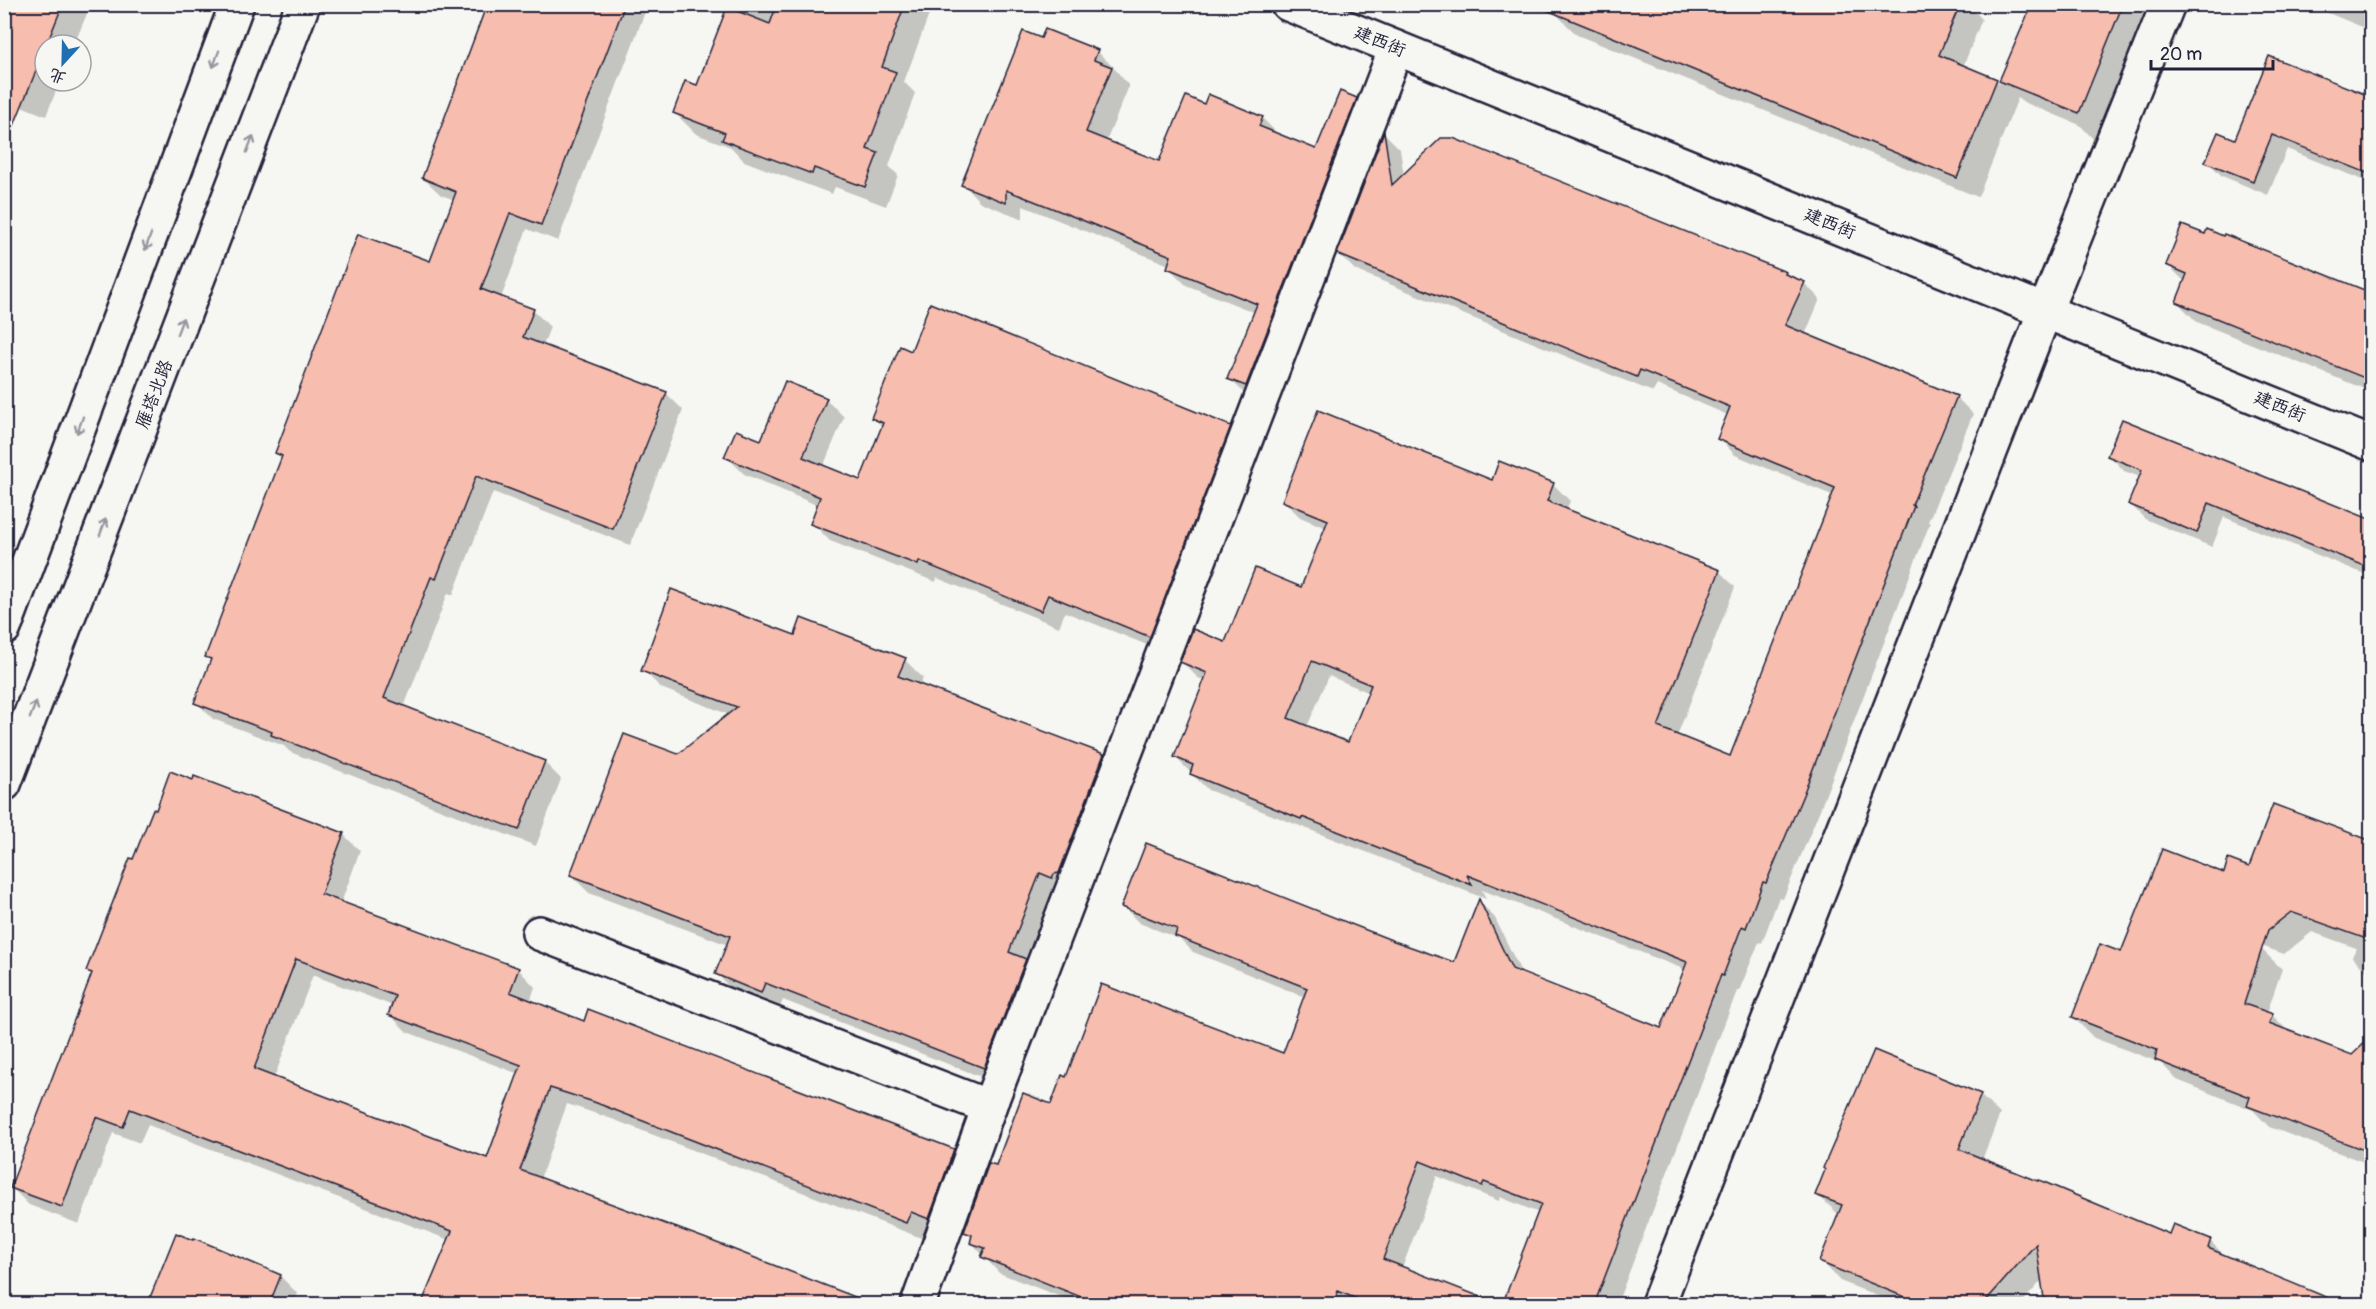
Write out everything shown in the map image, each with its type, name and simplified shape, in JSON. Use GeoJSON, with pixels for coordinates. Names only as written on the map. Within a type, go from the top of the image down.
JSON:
{"type":"FeatureCollection","features":[{"type":"Feature","properties":{"kind":"street"},"geometry":{"type":"LineString","coordinates":[[4,628],[237,4]]}},
{"type":"Feature","properties":{"kind":"street","name":"雁塔北路"},"geometry":{"type":"LineString","coordinates":[[4,784],[303,4]]}},
{"type":"Feature","properties":{"kind":"street","name":"建西街"},"geometry":{"type":"LineString","coordinates":[[1288,4],[2372,444]]}},
{"type":"Feature","properties":{"kind":"street"},"geometry":{"type":"LineString","coordinates":[[1658,1305],[2045,311],[2168,4]]}},
{"type":"Feature","properties":{"kind":"street"},"geometry":{"type":"LineString","coordinates":[[918,1305],[989,1107],[1396,48]]}},
{"type":"Feature","properties":{"kind":"street"},"geometry":{"type":"LineString","coordinates":[[539,933],[989,1107]]}},
{"type":"Feature","properties":{"kind":"building"},"geometry":{"type":"Polygon","coordinates":[[[4,4],[63,4],[51,33],[33,33],[33,78],[6,145],[4,145],[4,4]]]}},
{"type":"Feature","properties":{"kind":"building"},"geometry":{"type":"Polygon","coordinates":[[[487,4],[625,4],[541,225],[510,213],[481,289],[534,309],[523,337],[667,392],[613,529],[476,476],[436,579],[431,577],[384,698],[545,761],[519,830],[194,703],[211,659],[205,657],[282,456],[275,453],[358,234],[430,261],[456,192],[422,178],[487,4]]]}},
{"type":"Feature","properties":{"kind":"building"},"geometry":{"type":"Polygon","coordinates":[[[777,4],[905,4],[882,67],[896,72],[867,149],[878,153],[865,187],[814,168],[812,174],[722,140],[725,133],[673,113],[685,81],[697,85],[727,7],[770,24],[777,4]]]}},
{"type":"Feature","properties":{"kind":"building"},"geometry":{"type":"Polygon","coordinates":[[[1532,4],[1960,4],[1939,55],[1997,79],[1957,178],[1532,4]]]}},
{"type":"Feature","properties":{"kind":"building"},"geometry":{"type":"Polygon","coordinates":[[[2032,4],[2123,4],[2079,113],[1999,81],[2032,4]]]}},
{"type":"Feature","properties":{"kind":"building"},"geometry":{"type":"Polygon","coordinates":[[[1045,29],[1098,50],[1094,60],[1112,67],[1086,132],[1159,161],[1186,96],[1204,104],[1208,94],[1263,117],[1259,126],[1316,149],[1340,91],[1357,98],[1246,386],[1227,379],[1257,304],[1167,268],[1171,256],[1057,210],[1006,190],[1006,203],[961,185],[1023,31],[1041,38],[1045,29]]]}},
{"type":"Feature","properties":{"kind":"building"},"geometry":{"type":"Polygon","coordinates":[[[2269,56],[2372,97],[2372,175],[2272,135],[2253,181],[2205,162],[2218,132],[2235,139],[2269,56]]]}},
{"type":"Feature","properties":{"kind":"building"},"geometry":{"type":"Polygon","coordinates":[[[1384,131],[1392,185],[1441,138],[1453,138],[1786,272],[1785,274],[1805,282],[1785,325],[1957,396],[1912,505],[1914,506],[1803,795],[1766,883],[1763,882],[1746,928],[1742,926],[1723,976],[1721,975],[1594,1305],[1502,1305],[1541,1204],[1484,1182],[1482,1186],[1420,1161],[1383,1259],[1494,1302],[1494,1305],[1371,1305],[1338,1291],[1333,1305],[1101,1305],[981,1257],[985,1248],[970,1243],[972,1235],[964,1232],[989,1163],[996,1165],[1023,1093],[1051,1104],[1062,1075],[1066,1077],[1101,984],[1283,1053],[1307,988],[1175,936],[1177,929],[1121,907],[1146,843],[1394,941],[1454,962],[1479,899],[1512,969],[1661,1028],[1687,962],[1467,875],[1472,885],[1302,817],[1301,819],[1190,774],[1193,765],[1174,757],[1207,673],[1180,662],[1193,629],[1225,642],[1255,568],[1301,587],[1328,520],[1282,501],[1318,410],[1492,480],[1499,461],[1554,483],[1547,501],[1720,570],[1658,727],[1730,756],[1835,488],[1717,439],[1730,407],[1640,370],[1637,377],[1337,254],[1384,131]],[[1312,661],[1288,718],[1348,742],[1371,685],[1312,661]]]}},
{"type":"Feature","properties":{"kind":"building"},"geometry":{"type":"Polygon","coordinates":[[[2182,225],[2205,234],[2207,229],[2223,236],[2224,234],[2372,293],[2372,381],[2176,302],[2187,274],[2166,265],[2182,225]]]}},
{"type":"Feature","properties":{"kind":"building"},"geometry":{"type":"Polygon","coordinates":[[[930,303],[1231,426],[1150,637],[1048,595],[1041,611],[919,561],[918,565],[810,524],[820,497],[724,457],[736,430],[761,440],[785,381],[827,398],[803,457],[860,480],[883,423],[871,418],[900,346],[911,351],[930,303]]]}},
{"type":"Feature","properties":{"kind":"building"},"geometry":{"type":"Polygon","coordinates":[[[2122,419],[2372,520],[2372,569],[2209,503],[2197,533],[2128,504],[2142,470],[2107,456],[2122,419]]]}},
{"type":"Feature","properties":{"kind":"building"},"geometry":{"type":"Polygon","coordinates":[[[671,589],[795,635],[801,618],[906,658],[898,676],[1104,754],[1059,873],[1054,874],[1052,878],[1040,873],[1009,952],[1026,959],[984,1068],[765,983],[761,993],[715,974],[730,936],[570,875],[624,734],[678,754],[737,707],[641,671],[671,589]]]}},
{"type":"Feature","properties":{"kind":"building"},"geometry":{"type":"Polygon","coordinates":[[[170,771],[193,780],[194,776],[344,833],[321,894],[519,968],[510,992],[584,1021],[588,1009],[954,1149],[929,1219],[911,1212],[906,1223],[594,1102],[550,1088],[520,1170],[704,1238],[868,1302],[868,1305],[421,1305],[452,1231],[130,1109],[123,1127],[96,1117],[62,1207],[10,1188],[92,973],[86,971],[130,858],[133,859],[153,809],[156,810],[170,771]],[[296,959],[254,1069],[487,1158],[521,1065],[388,1015],[395,996],[296,959]]]}},
{"type":"Feature","properties":{"kind":"building"},"geometry":{"type":"Polygon","coordinates":[[[2273,804],[2372,841],[2372,941],[2291,912],[2268,930],[2244,1004],[2273,1014],[2269,1023],[2352,1055],[2372,1036],[2372,1153],[2247,1106],[2250,1097],[2155,1060],[2157,1050],[2072,1017],[2100,944],[2121,952],[2162,849],[2224,873],[2228,859],[2249,867],[2273,804]]]}},
{"type":"Feature","properties":{"kind":"building"},"geometry":{"type":"Polygon","coordinates":[[[1874,1050],[1981,1094],[1959,1149],[2169,1234],[2173,1224],[2211,1239],[2208,1248],[2345,1305],[2045,1305],[2036,1244],[1983,1304],[1924,1305],[1819,1262],[1842,1205],[1815,1195],[1825,1170],[1823,1168],[1874,1050]]]}},
{"type":"Feature","properties":{"kind":"building"},"geometry":{"type":"Polygon","coordinates":[[[176,1233],[193,1240],[194,1238],[281,1275],[269,1305],[147,1305],[176,1233]]]}}]}
